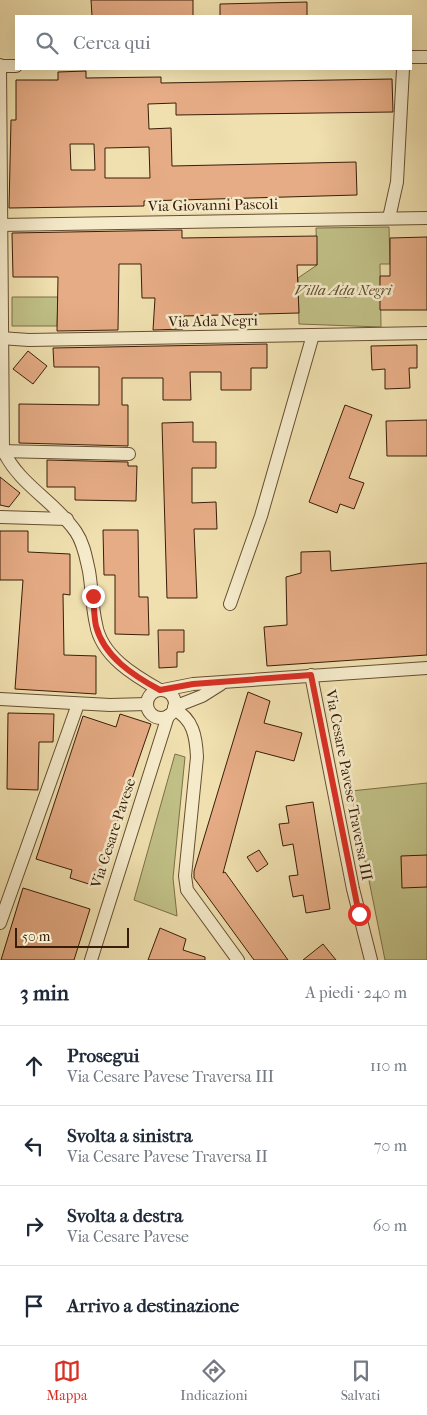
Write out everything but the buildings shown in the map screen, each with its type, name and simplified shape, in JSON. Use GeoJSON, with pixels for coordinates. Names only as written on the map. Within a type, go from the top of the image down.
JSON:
{"type":"FeatureCollection","features":[{"type":"Feature","properties":{"kind":"street"},"geometry":{"type":"LineString","coordinates":[[412,57],[427,57]]}},
{"type":"Feature","properties":{"kind":"street"},"geometry":{"type":"LineString","coordinates":[[15,66],[0,66],[1,451],[28,486],[67,520],[82,542],[93,596],[96,625],[101,640],[112,656],[143,681],[172,696],[172,711]]}},
{"type":"Feature","properties":{"kind":"street"},"geometry":{"type":"LineString","coordinates":[[389,218],[398,182],[403,70]]}},
{"type":"Feature","properties":{"kind":"street","name":"Via Giovanni Pascoli"},"geometry":{"type":"LineString","coordinates":[[0,225],[427,218]]}},
{"type":"Feature","properties":{"kind":"street","name":"Via Ada Negri"},"geometry":{"type":"LineString","coordinates":[[1,338],[29,340],[427,333]]}},
{"type":"Feature","properties":{"kind":"street"},"geometry":{"type":"LineString","coordinates":[[230,604],[261,516],[313,335]]}},
{"type":"Feature","properties":{"kind":"street"},"geometry":{"type":"LineString","coordinates":[[1,451],[129,454]]}},
{"type":"Feature","properties":{"kind":"street"},"geometry":{"type":"LineString","coordinates":[[0,517],[67,520]]}},
{"type":"Feature","properties":{"kind":"street"},"geometry":{"type":"LineString","coordinates":[[224,683],[172,711],[156,717],[149,712],[147,704],[152,693],[193,684],[427,668]]}},
{"type":"Feature","properties":{"kind":"street","name":"Via Cesare Pavese Traversa III"},"geometry":{"type":"LineString","coordinates":[[311,675],[353,889],[370,960]]}},
{"type":"Feature","properties":{"kind":"street"},"geometry":{"type":"LineString","coordinates":[[0,699],[78,704],[147,704]]}},
{"type":"Feature","properties":{"kind":"street"},"geometry":{"type":"LineString","coordinates":[[0,923],[78,704]]}},
{"type":"Feature","properties":{"kind":"street"},"geometry":{"type":"LineString","coordinates":[[172,711],[184,715],[197,742],[185,876],[187,890],[238,960]]}},
{"type":"Feature","properties":{"kind":"street","name":"Via Cesare Pavese"},"geometry":{"type":"LineString","coordinates":[[91,960],[172,711]]}},
{"type":"Feature","properties":{"kind":"green space","name":"Villa Ada Negri"},"geometry":{"type":"Polygon","coordinates":[[[389,227],[390,264],[380,264],[381,327],[299,324],[298,278],[317,265],[316,228],[389,227]]]}},
{"type":"Feature","properties":{"kind":"green space"},"geometry":{"type":"Polygon","coordinates":[[[12,297],[58,297],[57,326],[12,326],[12,297]]]}},
{"type":"Feature","properties":{"kind":"green space"},"geometry":{"type":"Polygon","coordinates":[[[175,754],[185,757],[173,878],[177,916],[134,900],[175,754]]]}},
{"type":"Feature","properties":{"kind":"green space"},"geometry":{"type":"Polygon","coordinates":[[[427,783],[427,960],[385,960],[351,791],[427,783]]]}},
{"type":"Feature","properties":{"kind":"route"},"geometry":{"type":"LineString","coordinates":[[93,596],[96,625],[101,640],[112,656],[143,681],[160,690],[193,684],[311,675],[359,914]]}}]}
